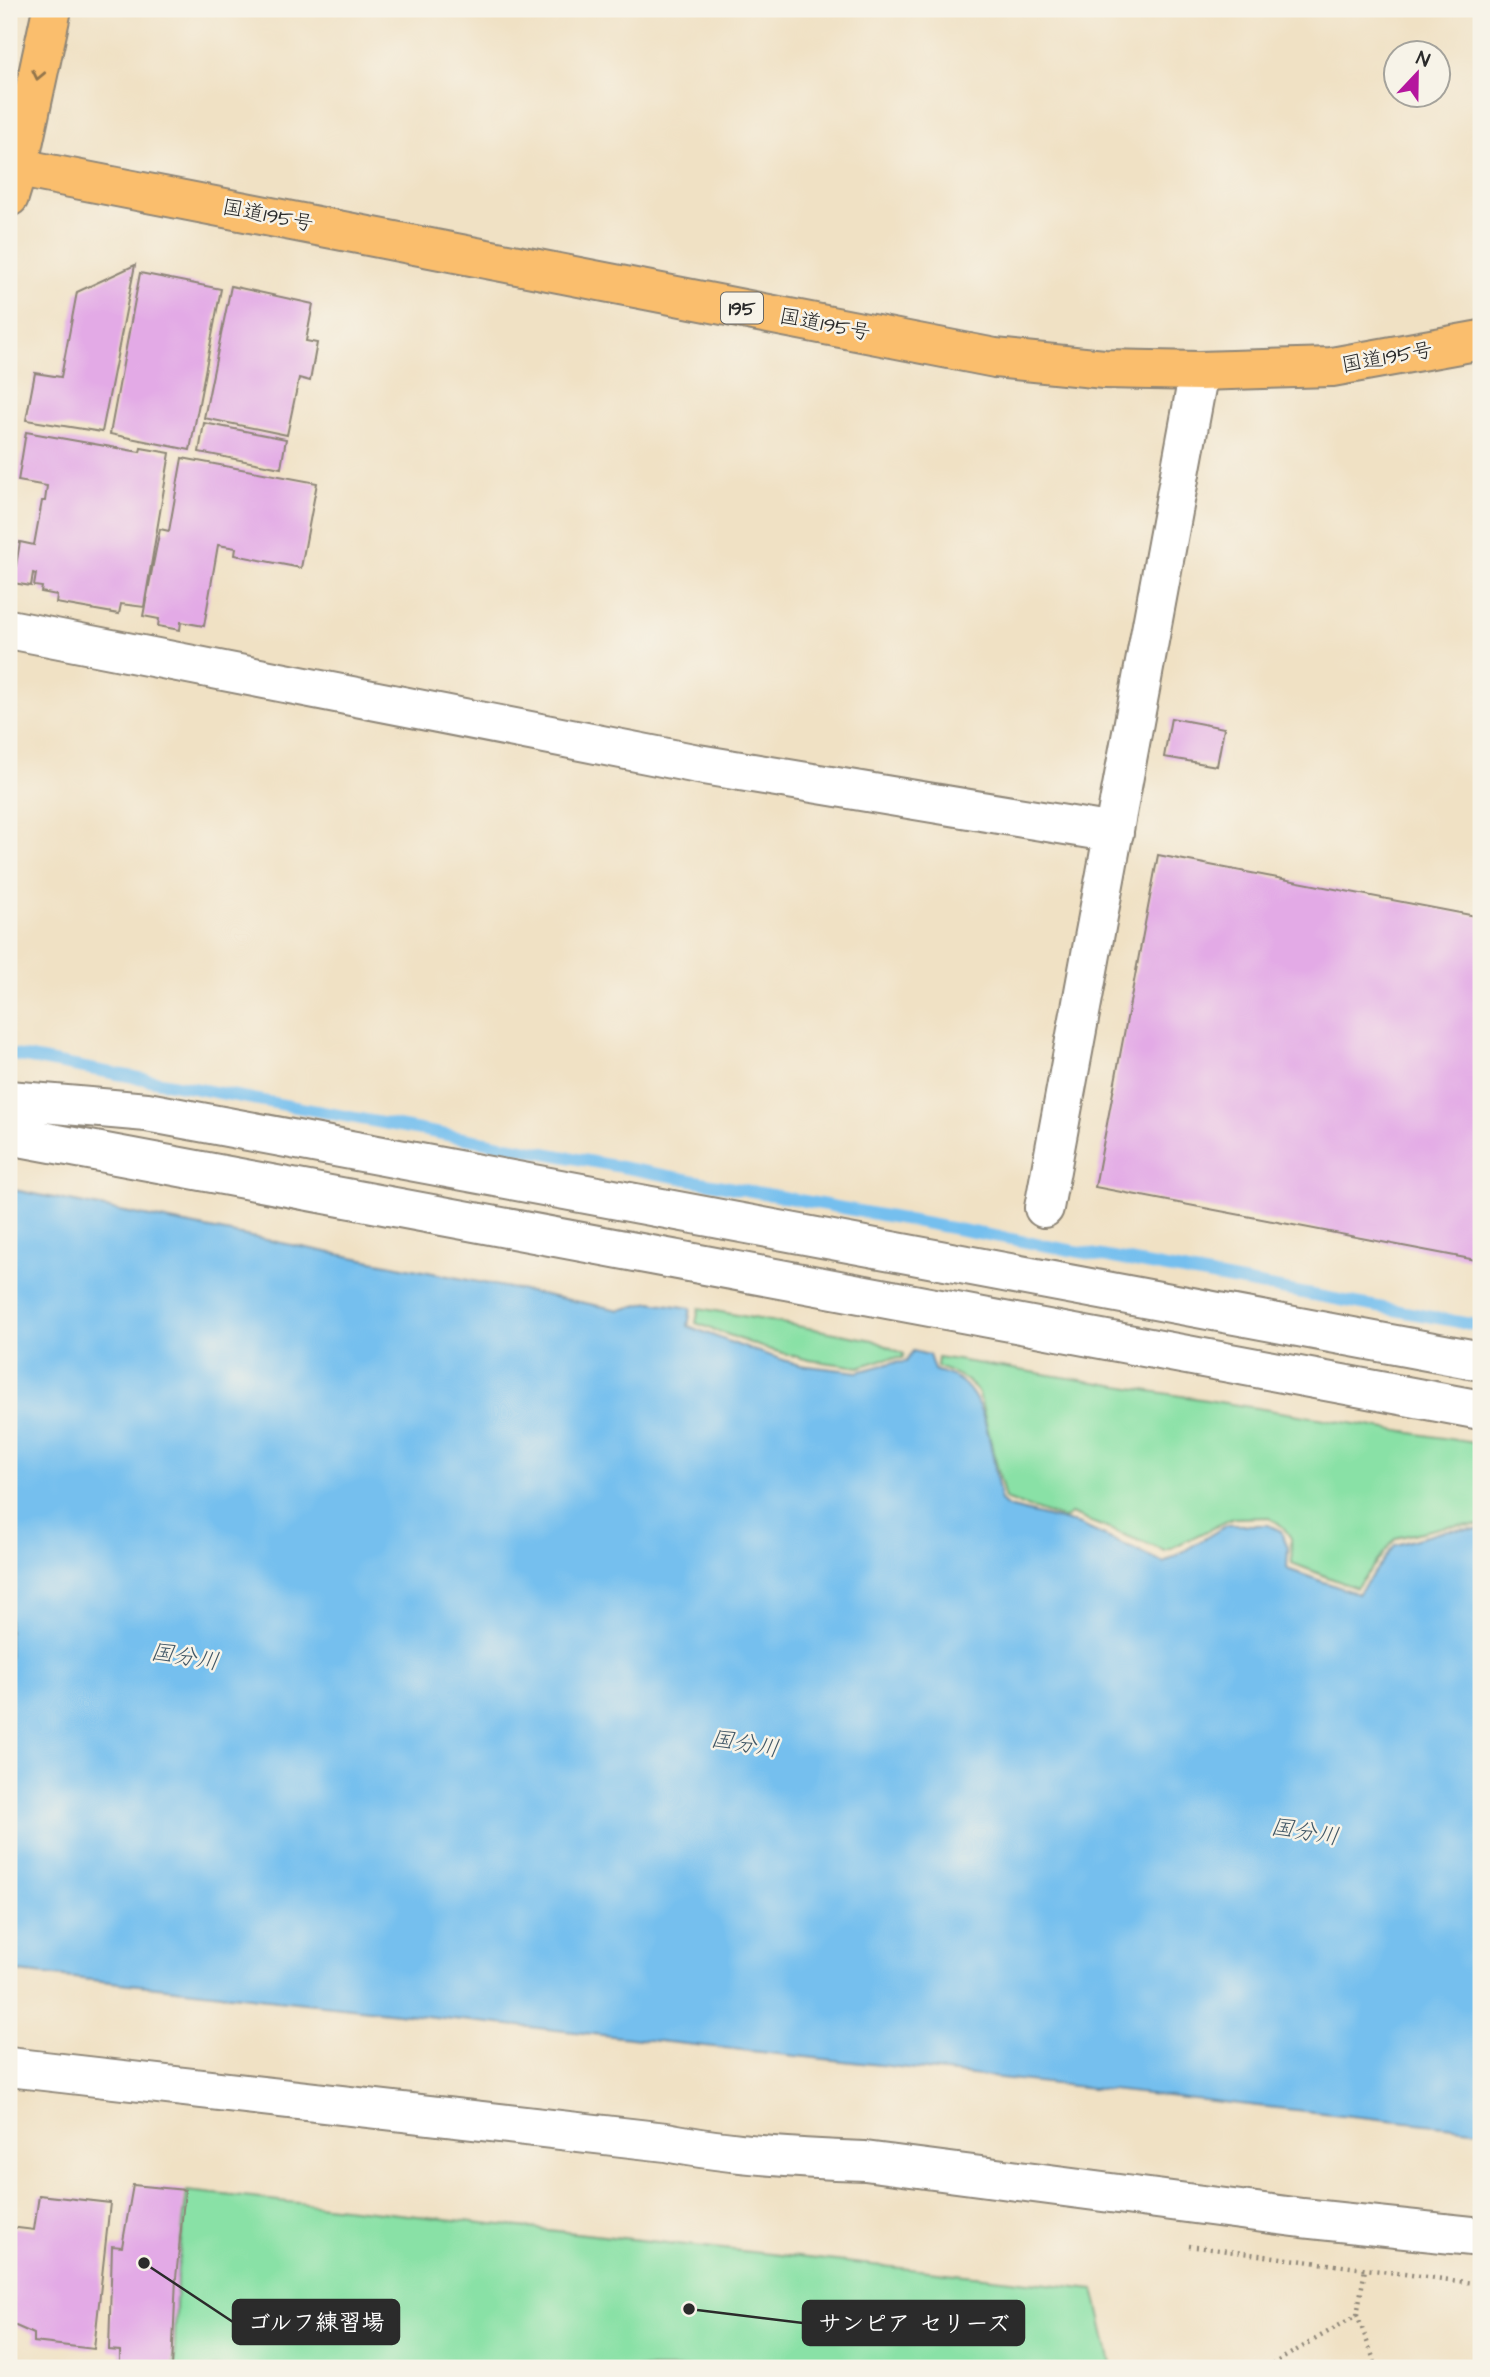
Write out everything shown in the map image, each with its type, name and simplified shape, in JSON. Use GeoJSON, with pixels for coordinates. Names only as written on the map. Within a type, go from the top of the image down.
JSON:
{"type":"FeatureCollection","features":[{"type":"Feature","properties":{"kind":"main road"},"geometry":{"type":"LineString","coordinates":[[12,177],[52,9]]}},
{"type":"Feature","properties":{"kind":"main road","name":"国道195号"},"geometry":{"type":"LineString","coordinates":[[12,177],[995,358],[1104,369],[1199,371],[1332,367],[1481,340]]}},
{"type":"Feature","properties":{"kind":"street"},"geometry":{"type":"LineString","coordinates":[[1044,1208],[1199,371]]}},
{"type":"Feature","properties":{"kind":"street"},"geometry":{"type":"LineString","coordinates":[[9,629],[698,764],[1114,833]]}},
{"type":"Feature","properties":{"kind":"street"},"geometry":{"type":"LineString","coordinates":[[9,1100],[147,1112],[1481,1361]]}},
{"type":"Feature","properties":{"kind":"street"},"geometry":{"type":"LineString","coordinates":[[9,1135],[1481,1410]]}},
{"type":"Feature","properties":{"kind":"street"},"geometry":{"type":"LineString","coordinates":[[9,2067],[666,2142],[698,2148],[824,2160],[865,2161],[1302,2218],[1481,2237]]}},
{"type":"Feature","properties":{"kind":"path"},"geometry":{"type":"LineString","coordinates":[[1365,2269],[1357,2315],[1377,2368]]}},
{"type":"Feature","properties":{"kind":"path"},"geometry":{"type":"LineString","coordinates":[[1266,2368],[1357,2315]]}},
{"type":"Feature","properties":{"kind":"green space"},"geometry":{"type":"Polygon","coordinates":[[[699,1308],[873,1340],[904,1354],[902,1358],[884,1359],[859,1367],[809,1360],[764,1348],[696,1323],[699,1308]]]}},
{"type":"Feature","properties":{"kind":"green space"},"geometry":{"type":"Polygon","coordinates":[[[938,1357],[1481,1444],[1481,1525],[1447,1526],[1396,1538],[1356,1588],[1292,1563],[1291,1538],[1283,1527],[1270,1517],[1233,1518],[1165,1551],[1071,1514],[1064,1519],[1005,1499],[979,1394],[966,1380],[937,1367],[938,1357]]]}},
{"type":"Feature","properties":{"kind":"green space"},"geometry":{"type":"Polygon","coordinates":[[[187,2191],[1094,2289],[1112,2368],[174,2368],[177,2275],[187,2191]]]}},
{"type":"Feature","properties":{"kind":"water","name":"国分川"},"geometry":{"type":"Polygon","coordinates":[[[9,1189],[620,1310],[651,1302],[691,1308],[688,1326],[799,1365],[858,1372],[906,1362],[913,1351],[929,1355],[934,1370],[959,1380],[978,1403],[989,1436],[1001,1501],[1008,1507],[1080,1525],[1164,1563],[1227,1525],[1268,1525],[1281,1531],[1288,1547],[1287,1569],[1358,1594],[1395,1545],[1448,1530],[1481,1529],[1481,2130],[9,1971],[9,1189]]]}},
{"type":"Feature","properties":{"kind":"building"},"geometry":{"type":"Polygon","coordinates":[[[135,265],[102,432],[26,420],[35,373],[61,377],[77,292],[135,265]]]}},
{"type":"Feature","properties":{"kind":"building"},"geometry":{"type":"Polygon","coordinates":[[[140,273],[221,289],[190,450],[110,434],[140,273]]]}},
{"type":"Feature","properties":{"kind":"building"},"geometry":{"type":"Polygon","coordinates":[[[231,286],[313,304],[306,341],[317,343],[310,381],[299,378],[287,435],[204,418],[231,286]]]}},
{"type":"Feature","properties":{"kind":"building"},"geometry":{"type":"Polygon","coordinates":[[[204,423],[286,439],[281,468],[199,452],[204,423]]]}},
{"type":"Feature","properties":{"kind":"building"},"geometry":{"type":"Polygon","coordinates":[[[26,432],[140,452],[141,448],[170,453],[144,607],[121,604],[119,614],[56,603],[57,595],[41,592],[42,587],[34,586],[36,574],[33,573],[31,586],[13,583],[20,542],[34,545],[47,486],[18,481],[26,432]]]}},
{"type":"Feature","properties":{"kind":"building"},"geometry":{"type":"Polygon","coordinates":[[[182,458],[317,483],[301,568],[235,555],[236,548],[218,545],[204,626],[181,622],[180,630],[158,626],[159,619],[143,616],[160,529],[169,531],[182,458]]]}},
{"type":"Feature","properties":{"kind":"building"},"geometry":{"type":"Polygon","coordinates":[[[1171,718],[1224,728],[1217,766],[1164,757],[1171,718]]]}},
{"type":"Feature","properties":{"kind":"building"},"geometry":{"type":"Polygon","coordinates":[[[1158,855],[1481,917],[1481,1261],[1095,1187],[1158,855]]]}},
{"type":"Feature","properties":{"kind":"building"},"geometry":{"type":"Polygon","coordinates":[[[133,2185],[185,2190],[176,2278],[172,2368],[120,2368],[120,2351],[109,2350],[112,2246],[122,2247],[133,2185]]]}},
{"type":"Feature","properties":{"kind":"building"},"geometry":{"type":"Polygon","coordinates":[[[39,2195],[110,2203],[94,2349],[34,2342],[34,2334],[9,2323],[9,2227],[34,2230],[39,2195]]]}},
{"type":"Feature","properties":{"kind":"waterway"},"geometry":{"type":"LineString","coordinates":[[9,1054],[1481,1326]]}},
{"type":"Feature","properties":{"kind":"place","name":"ゴルフ練習場"},"geometry":{"type":"Point","coordinates":[144,2263]}},
{"type":"Feature","properties":{"kind":"place","name":"サンピア セリーズ"},"geometry":{"type":"Point","coordinates":[689,2309]}}]}
